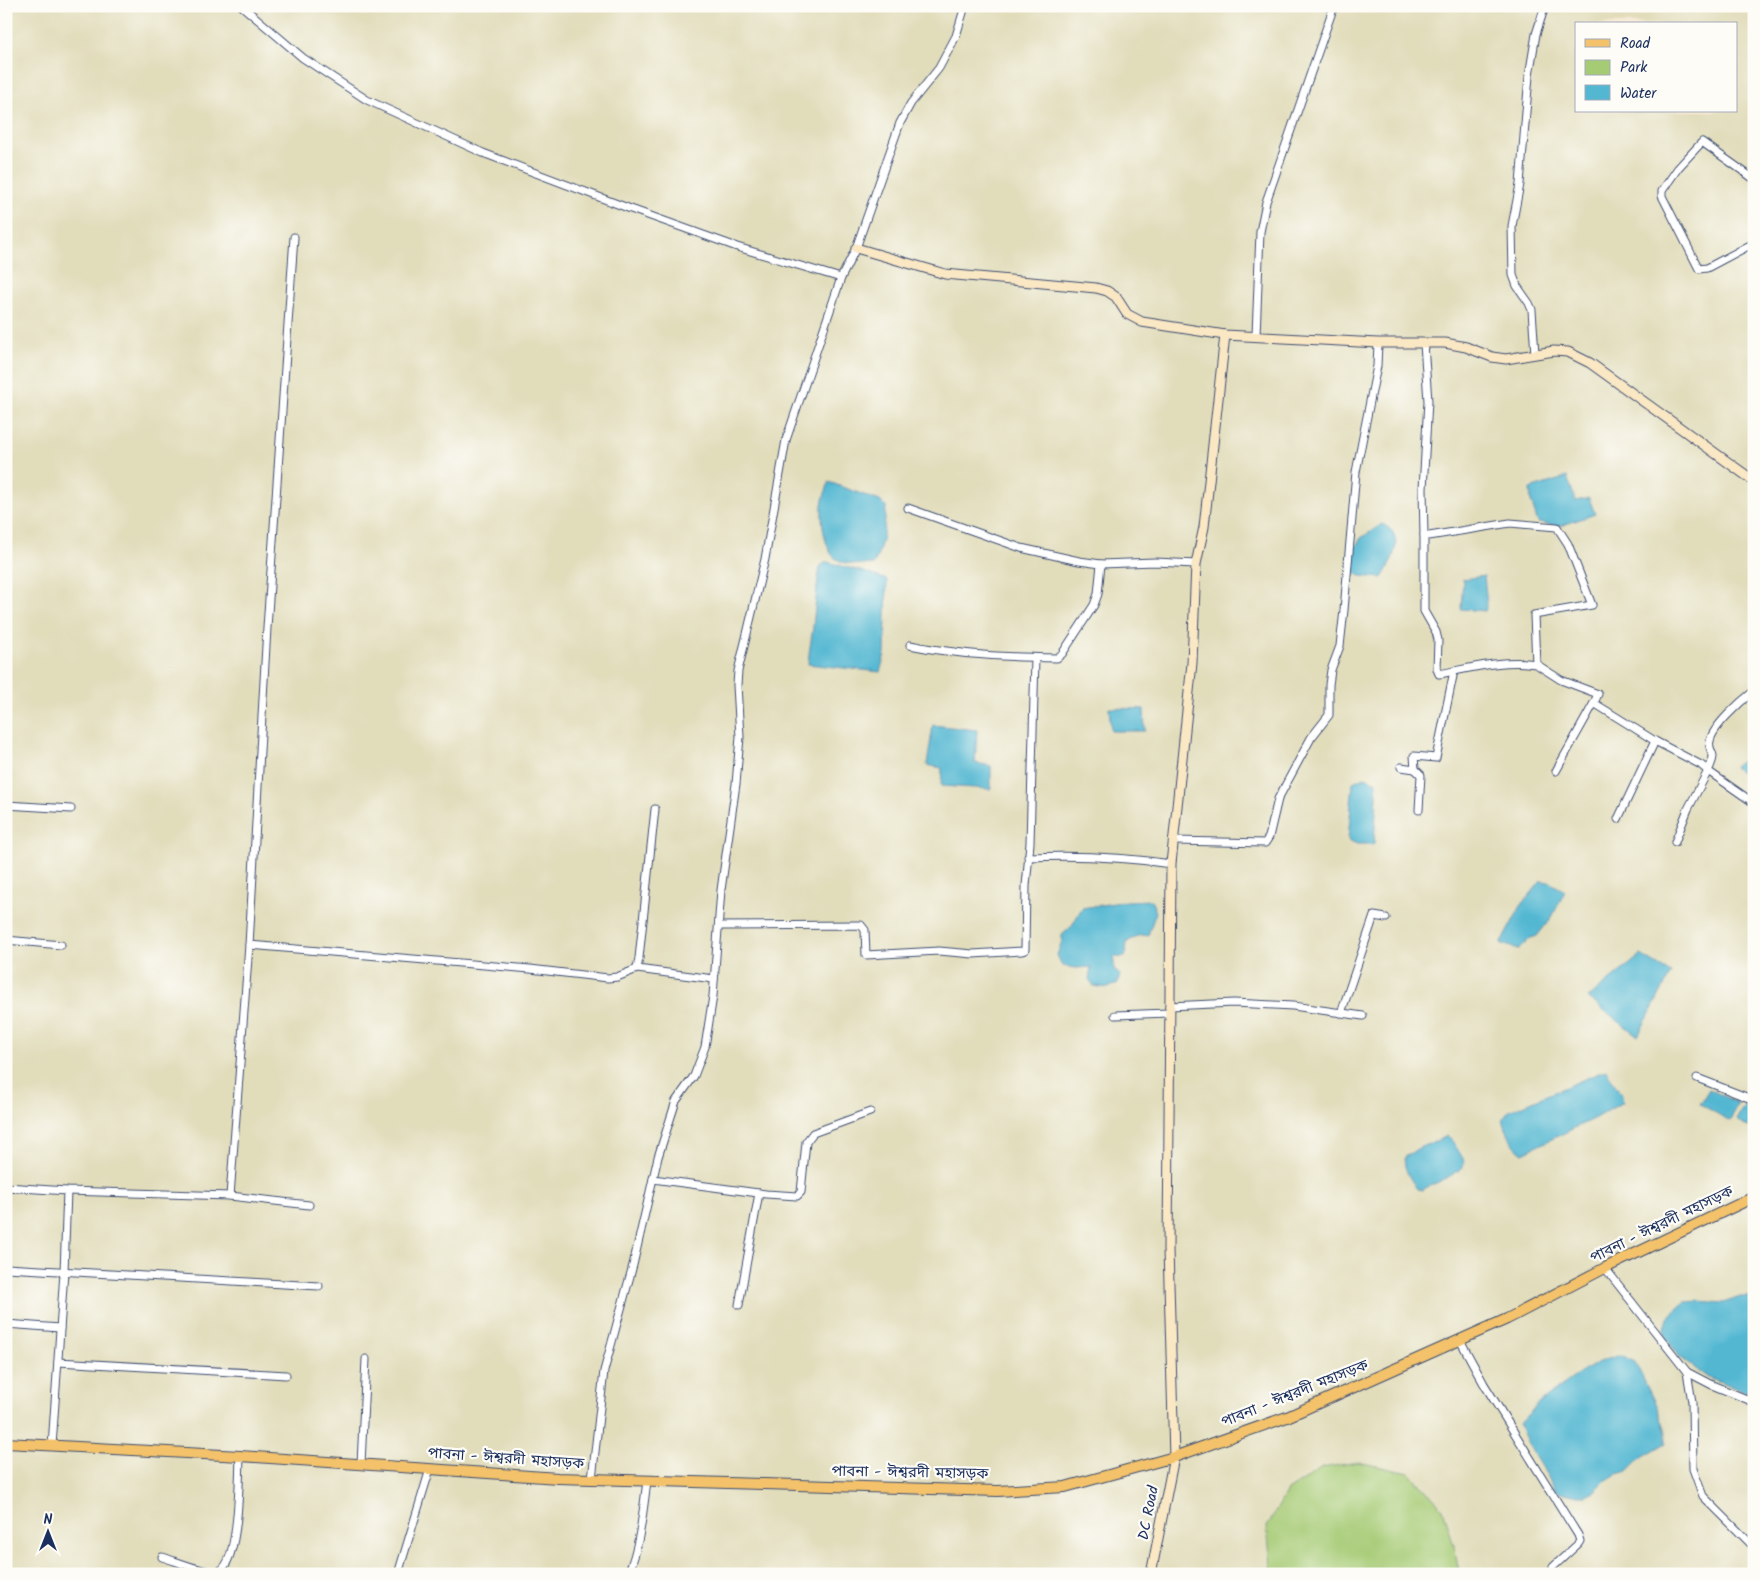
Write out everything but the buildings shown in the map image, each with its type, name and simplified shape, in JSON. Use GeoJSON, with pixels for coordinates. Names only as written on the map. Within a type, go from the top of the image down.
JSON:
{"type":"FeatureCollection","features":[{"type":"Feature","properties":{"kind":"main road","name":"পাবনা - ঈশ্বরদী মহাসড়ক"},"geometry":{"type":"LineString","coordinates":[[6,1443],[592,1479],[998,1490],[1065,1487],[1174,1457],[1287,1417],[1507,1320],[1605,1268],[1754,1197]]}},
{"type":"Feature","properties":{"kind":"street"},"geometry":{"type":"LineString","coordinates":[[242,6],[303,58],[367,100],[483,153],[737,247],[841,278]]}},
{"type":"Feature","properties":{"kind":"street"},"geometry":{"type":"LineString","coordinates":[[592,1479],[604,1371],[633,1265],[658,1158],[676,1101],[694,1076],[705,1046],[714,978],[721,890],[736,784],[740,737],[738,671],[765,559],[786,440],[841,278],[856,248],[900,123],[911,103],[939,68],[956,36],[964,6]]}},
{"type":"Feature","properties":{"kind":"street"},"geometry":{"type":"LineString","coordinates":[[1256,336],[1260,232],[1266,202],[1334,6]]}},
{"type":"Feature","properties":{"kind":"street"},"geometry":{"type":"LineString","coordinates":[[1535,354],[1532,310],[1530,303],[1517,286],[1513,275],[1512,226],[1520,184],[1529,76],[1536,34],[1545,6]]}},
{"type":"Feature","properties":{"kind":"street"},"geometry":{"type":"LineString","coordinates":[[1754,179],[1702,142],[1678,168],[1662,192],[1662,196],[1699,269],[1708,268],[1754,243]]}},
{"type":"Feature","properties":{"kind":"street"},"geometry":{"type":"LineString","coordinates":[[230,1196],[249,945],[267,637],[294,237]]}},
{"type":"Feature","properties":{"kind":"street"},"geometry":{"type":"LineString","coordinates":[[856,248],[945,274],[1096,288],[1116,297],[1127,314],[1142,322],[1225,335],[1452,344],[1492,357],[1506,358],[1554,351],[1568,352],[1576,355],[1754,481]]}},
{"type":"Feature","properties":{"kind":"street","name":"DC Road"},"geometry":{"type":"LineString","coordinates":[[1151,1574],[1174,1457],[1168,1249],[1171,864],[1175,841],[1192,663],[1196,564],[1204,527],[1225,335]]}},
{"type":"Feature","properties":{"kind":"street"},"geometry":{"type":"LineString","coordinates":[[1175,841],[1265,843],[1269,837],[1278,799],[1302,754],[1329,715],[1331,670],[1340,646],[1343,619],[1356,472],[1375,375],[1378,342]]}},
{"type":"Feature","properties":{"kind":"street"},"geometry":{"type":"LineString","coordinates":[[1424,344],[1428,401],[1423,489],[1424,611],[1436,632],[1438,640],[1437,669],[1439,674],[1489,665],[1520,662],[1536,664],[1561,680],[1598,694],[1556,771]]}},
{"type":"Feature","properties":{"kind":"street"},"geometry":{"type":"LineString","coordinates":[[908,508],[1020,548],[1050,556],[1101,564],[1155,562],[1196,564]]}},
{"type":"Feature","properties":{"kind":"street"},"geometry":{"type":"LineString","coordinates":[[1424,535],[1510,524],[1557,527],[1568,544],[1592,605],[1534,615],[1536,664]]}},
{"type":"Feature","properties":{"kind":"street"},"geometry":{"type":"LineString","coordinates":[[910,645],[956,653],[1057,658],[1062,654],[1094,605],[1098,594],[1101,564]]}},
{"type":"Feature","properties":{"kind":"street"},"geometry":{"type":"LineString","coordinates":[[719,926],[861,925],[865,930],[866,955],[940,951],[972,954],[1025,950],[1035,658]]}},
{"type":"Feature","properties":{"kind":"street"},"geometry":{"type":"LineString","coordinates":[[1415,769],[1414,756],[1436,758],[1454,671]]}},
{"type":"Feature","properties":{"kind":"street"},"geometry":{"type":"LineString","coordinates":[[1675,842],[1688,809],[1712,761],[1713,754],[1709,743],[1713,733],[1746,697],[1754,691]]}},
{"type":"Feature","properties":{"kind":"street"},"geometry":{"type":"LineString","coordinates":[[1594,703],[1655,741],[1700,765],[1754,803]]}},
{"type":"Feature","properties":{"kind":"street"},"geometry":{"type":"LineString","coordinates":[[1618,819],[1655,741]]}},
{"type":"Feature","properties":{"kind":"street"},"geometry":{"type":"LineString","coordinates":[[1401,767],[1415,769],[1421,775],[1420,810]]}},
{"type":"Feature","properties":{"kind":"street"},"geometry":{"type":"LineString","coordinates":[[6,805],[72,809]]}},
{"type":"Feature","properties":{"kind":"street"},"geometry":{"type":"LineString","coordinates":[[637,969],[655,809]]}},
{"type":"Feature","properties":{"kind":"street"},"geometry":{"type":"LineString","coordinates":[[1028,857],[1093,856],[1148,860],[1171,864]]}},
{"type":"Feature","properties":{"kind":"street"},"geometry":{"type":"LineString","coordinates":[[1341,1013],[1374,916],[1386,918]]}},
{"type":"Feature","properties":{"kind":"street"},"geometry":{"type":"LineString","coordinates":[[6,940],[60,945]]}},
{"type":"Feature","properties":{"kind":"street"},"geometry":{"type":"LineString","coordinates":[[249,945],[530,969],[608,978],[617,977],[637,969],[714,978]]}},
{"type":"Feature","properties":{"kind":"street"},"geometry":{"type":"LineString","coordinates":[[1115,1015],[1249,1003],[1292,1006],[1362,1016]]}},
{"type":"Feature","properties":{"kind":"street"},"geometry":{"type":"LineString","coordinates":[[1697,1078],[1754,1100]]}},
{"type":"Feature","properties":{"kind":"street"},"geometry":{"type":"LineString","coordinates":[[653,1179],[797,1196],[801,1192],[806,1142],[814,1133],[870,1112]]}},
{"type":"Feature","properties":{"kind":"street"},"geometry":{"type":"LineString","coordinates":[[6,1187],[67,1191],[230,1196],[309,1205]]}},
{"type":"Feature","properties":{"kind":"street"},"geometry":{"type":"LineString","coordinates":[[52,1446],[64,1272],[67,1191]]}},
{"type":"Feature","properties":{"kind":"street"},"geometry":{"type":"LineString","coordinates":[[739,1305],[759,1193]]}},
{"type":"Feature","properties":{"kind":"street"},"geometry":{"type":"LineString","coordinates":[[6,1268],[319,1286]]}},
{"type":"Feature","properties":{"kind":"street"},"geometry":{"type":"LineString","coordinates":[[1605,1268],[1687,1372],[1712,1385],[1754,1402]]}},
{"type":"Feature","properties":{"kind":"street"},"geometry":{"type":"LineString","coordinates":[[6,1324],[60,1328]]}},
{"type":"Feature","properties":{"kind":"street"},"geometry":{"type":"LineString","coordinates":[[1460,1340],[1484,1384],[1578,1535],[1580,1541],[1578,1544],[1553,1567]]}},
{"type":"Feature","properties":{"kind":"street"},"geometry":{"type":"LineString","coordinates":[[361,1464],[366,1359]]}},
{"type":"Feature","properties":{"kind":"street"},"geometry":{"type":"LineString","coordinates":[[58,1362],[286,1375]]}},
{"type":"Feature","properties":{"kind":"street"},"geometry":{"type":"LineString","coordinates":[[1687,1372],[1692,1402],[1693,1469],[1703,1496],[1754,1547]]}},
{"type":"Feature","properties":{"kind":"street"},"geometry":{"type":"LineString","coordinates":[[162,1557],[209,1572],[219,1572],[223,1569],[232,1550],[236,1532],[240,1456]]}},
{"type":"Feature","properties":{"kind":"street"},"geometry":{"type":"LineString","coordinates":[[398,1574],[430,1468]]}},
{"type":"Feature","properties":{"kind":"street"},"geometry":{"type":"LineString","coordinates":[[628,1574],[633,1562],[647,1481]]}},
{"type":"Feature","properties":{"kind":"shaded area"},"geometry":{"type":"Polygon","coordinates":[[[6,6],[1754,6],[1754,1574],[6,1574],[6,6]]]}},
{"type":"Feature","properties":{"kind":"green space"},"geometry":{"type":"Polygon","coordinates":[[[1358,1462],[1409,1473],[1443,1508],[1455,1550],[1459,1574],[1272,1574],[1267,1527],[1287,1491],[1322,1468],[1358,1462]]]}},
{"type":"Feature","properties":{"kind":"water"},"geometry":{"type":"Polygon","coordinates":[[[1567,477],[1576,501],[1589,498],[1595,514],[1560,526],[1538,523],[1531,501],[1530,489],[1567,477]]]}},
{"type":"Feature","properties":{"kind":"water"},"geometry":{"type":"Polygon","coordinates":[[[829,482],[880,501],[886,507],[883,537],[874,564],[843,562],[831,554],[824,533],[822,511],[823,499],[829,482]]]}},
{"type":"Feature","properties":{"kind":"water"},"geometry":{"type":"Polygon","coordinates":[[[1382,524],[1390,529],[1396,541],[1390,564],[1382,578],[1361,576],[1350,571],[1351,553],[1361,538],[1382,524]]]}},
{"type":"Feature","properties":{"kind":"water"},"geometry":{"type":"Polygon","coordinates":[[[827,562],[887,580],[885,654],[880,672],[808,664],[820,566],[827,562]]]}},
{"type":"Feature","properties":{"kind":"water"},"geometry":{"type":"Polygon","coordinates":[[[1484,576],[1487,605],[1485,611],[1461,609],[1463,579],[1484,576]]]}},
{"type":"Feature","properties":{"kind":"water"},"geometry":{"type":"Polygon","coordinates":[[[1109,708],[1144,709],[1145,731],[1111,731],[1109,708]]]}},
{"type":"Feature","properties":{"kind":"water"},"geometry":{"type":"Polygon","coordinates":[[[933,725],[977,730],[975,763],[991,766],[991,789],[941,786],[942,768],[927,765],[933,725]]]}},
{"type":"Feature","properties":{"kind":"water"},"geometry":{"type":"Polygon","coordinates":[[[1750,755],[1754,759],[1754,773],[1748,778],[1734,767],[1750,755]]]}},
{"type":"Feature","properties":{"kind":"water"},"geometry":{"type":"Polygon","coordinates":[[[1365,777],[1376,782],[1374,844],[1357,844],[1348,840],[1353,782],[1365,777]]]}},
{"type":"Feature","properties":{"kind":"water"},"geometry":{"type":"Polygon","coordinates":[[[1541,881],[1549,882],[1565,891],[1552,917],[1537,936],[1531,938],[1518,950],[1501,943],[1521,906],[1541,881]]]}},
{"type":"Feature","properties":{"kind":"water"},"geometry":{"type":"Polygon","coordinates":[[[1151,900],[1156,912],[1148,935],[1137,936],[1127,942],[1125,957],[1114,957],[1114,969],[1120,975],[1118,983],[1108,988],[1094,986],[1089,979],[1091,967],[1076,968],[1062,966],[1057,955],[1062,935],[1071,927],[1082,908],[1127,901],[1151,900]]]}},
{"type":"Feature","properties":{"kind":"water"},"geometry":{"type":"Polygon","coordinates":[[[1641,955],[1671,973],[1638,1036],[1588,998],[1641,955]]]}},
{"type":"Feature","properties":{"kind":"water"},"geometry":{"type":"Polygon","coordinates":[[[1606,1070],[1622,1096],[1623,1102],[1595,1118],[1523,1153],[1519,1150],[1508,1133],[1503,1119],[1509,1111],[1606,1070]]]}},
{"type":"Feature","properties":{"kind":"water"},"geometry":{"type":"Polygon","coordinates":[[[1709,1089],[1738,1103],[1730,1121],[1700,1104],[1709,1089]]]}},
{"type":"Feature","properties":{"kind":"water"},"geometry":{"type":"Polygon","coordinates":[[[1746,1102],[1754,1106],[1754,1130],[1736,1120],[1746,1102]]]}},
{"type":"Feature","properties":{"kind":"water"},"geometry":{"type":"Polygon","coordinates":[[[1448,1136],[1465,1162],[1453,1174],[1422,1190],[1417,1189],[1406,1169],[1405,1157],[1417,1149],[1448,1136]]]}},
{"type":"Feature","properties":{"kind":"water"},"geometry":{"type":"Polygon","coordinates":[[[1740,1297],[1754,1297],[1754,1396],[1704,1375],[1680,1357],[1665,1337],[1668,1317],[1685,1302],[1724,1303],[1740,1297]]]}},
{"type":"Feature","properties":{"kind":"water"},"geometry":{"type":"Polygon","coordinates":[[[1621,1355],[1635,1362],[1657,1407],[1666,1432],[1666,1443],[1642,1457],[1628,1471],[1615,1475],[1596,1490],[1586,1495],[1561,1492],[1555,1489],[1529,1446],[1519,1424],[1545,1399],[1579,1374],[1599,1362],[1621,1355]]]}}]}
